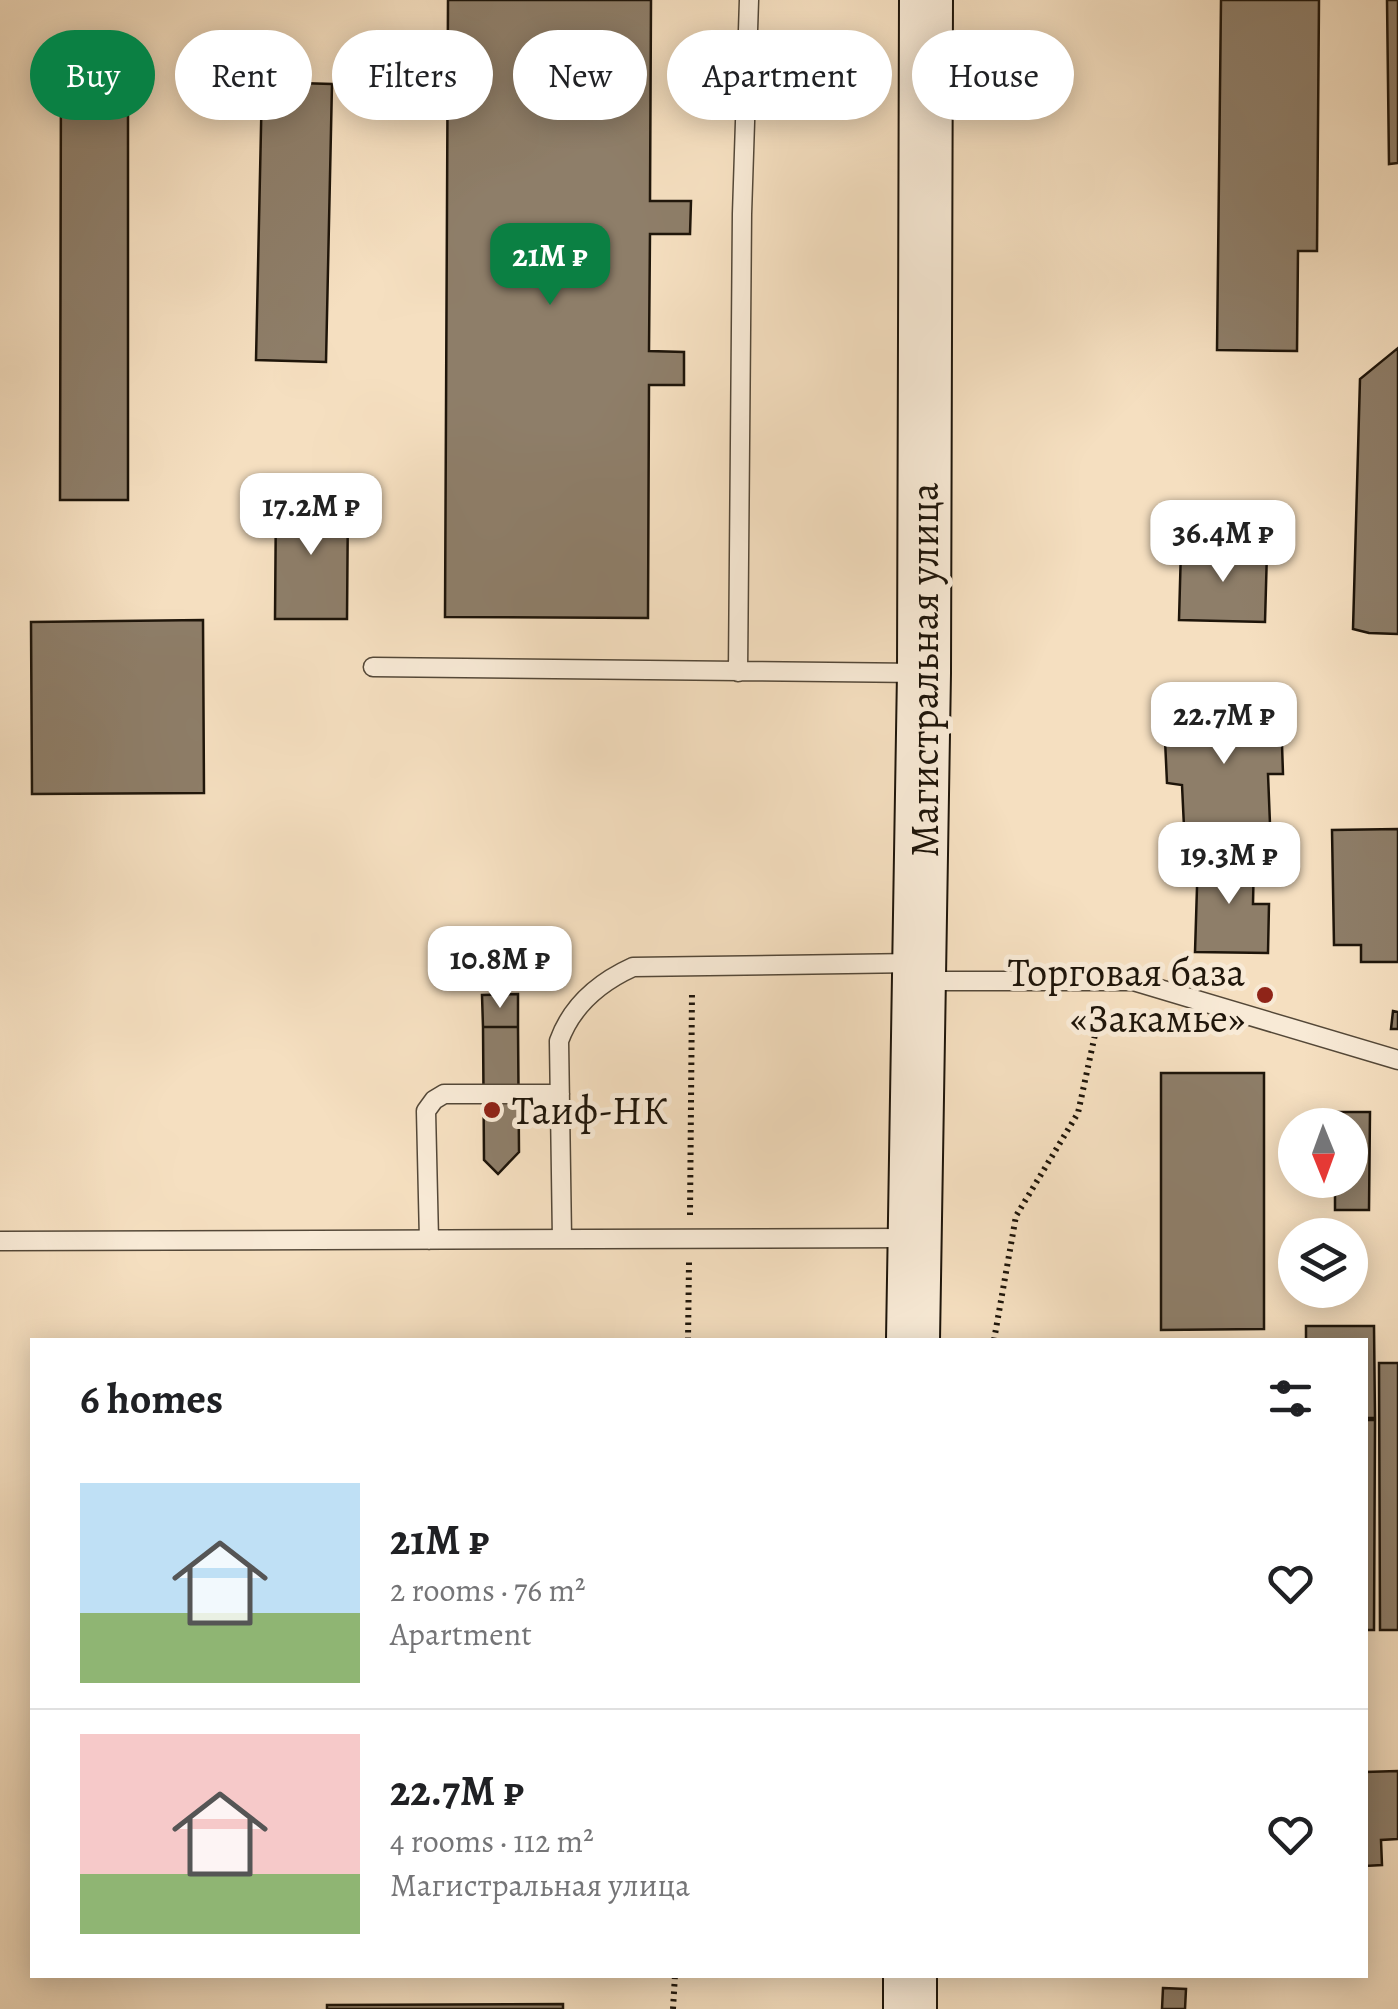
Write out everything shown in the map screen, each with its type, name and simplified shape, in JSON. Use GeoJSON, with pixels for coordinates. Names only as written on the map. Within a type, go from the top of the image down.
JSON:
{"type":"FeatureCollection","features":[{"type":"Feature","properties":{"kind":"main road","name":"Магистральная улица"},"geometry":{"type":"LineString","coordinates":[[913,1338],[924,673],[926,0]]}},
{"type":"Feature","properties":{"kind":"main road"},"geometry":{"type":"LineString","coordinates":[[910,1978],[910,2009]]}},
{"type":"Feature","properties":{"kind":"lane"},"geometry":{"type":"LineString","coordinates":[[738,672],[748,0]]}},
{"type":"Feature","properties":{"kind":"lane"},"geometry":{"type":"LineString","coordinates":[[372,667],[924,673]]}},
{"type":"Feature","properties":{"kind":"lane"},"geometry":{"type":"LineString","coordinates":[[562,1239],[559,1041],[574,1013],[592,992],[633,966],[1133,981],[1398,1060]]}},
{"type":"Feature","properties":{"kind":"lane"},"geometry":{"type":"LineString","coordinates":[[428,1240],[426,1111],[434,1100],[444,1094],[560,1094]]}},
{"type":"Feature","properties":{"kind":"lane"},"geometry":{"type":"LineString","coordinates":[[0,1241],[915,1238]]}},
{"type":"Feature","properties":{"kind":"path"},"geometry":{"type":"LineString","coordinates":[[688,1338],[692,966]]}},
{"type":"Feature","properties":{"kind":"path"},"geometry":{"type":"LineString","coordinates":[[994,1338],[1016,1216],[1078,1113],[1106,982]]}},
{"type":"Feature","properties":{"kind":"path"},"geometry":{"type":"LineString","coordinates":[[673,2009],[675,1978]]}},
{"type":"Feature","properties":{"kind":"building"},"geometry":{"type":"Polygon","coordinates":[[[448,0],[651,0],[650,201],[691,201],[690,234],[650,234],[649,351],[684,352],[684,385],[649,385],[648,618],[445,617],[447,120],[493,120],[493,30],[448,30],[448,0]]]}},
{"type":"Feature","properties":{"kind":"building"},"geometry":{"type":"Polygon","coordinates":[[[1221,0],[1319,0],[1317,251],[1298,251],[1297,351],[1217,350],[1221,0]]]}},
{"type":"Feature","properties":{"kind":"building"},"geometry":{"type":"Polygon","coordinates":[[[1387,0],[1398,0],[1398,163],[1389,164],[1387,0]]]}},
{"type":"Feature","properties":{"kind":"building"},"geometry":{"type":"Polygon","coordinates":[[[312,83],[332,84],[326,362],[256,360],[261,120],[312,120],[312,83]]]}},
{"type":"Feature","properties":{"kind":"building"},"geometry":{"type":"Polygon","coordinates":[[[61,120],[128,120],[128,500],[60,500],[61,120]]]}},
{"type":"Feature","properties":{"kind":"building"},"geometry":{"type":"Polygon","coordinates":[[[1398,348],[1398,634],[1369,633],[1353,629],[1360,379],[1398,348]]]}},
{"type":"Feature","properties":{"kind":"building"},"geometry":{"type":"Polygon","coordinates":[[[276,496],[348,497],[347,619],[275,619],[276,496]]]}},
{"type":"Feature","properties":{"kind":"building"},"geometry":{"type":"Polygon","coordinates":[[[1181,548],[1267,551],[1265,622],[1179,620],[1181,548]]]}},
{"type":"Feature","properties":{"kind":"building"},"geometry":{"type":"Polygon","coordinates":[[[203,620],[204,793],[32,794],[31,622],[203,620]]]}},
{"type":"Feature","properties":{"kind":"building"},"geometry":{"type":"Polygon","coordinates":[[[1281,715],[1283,774],[1268,774],[1270,824],[1184,827],[1182,785],[1167,783],[1164,718],[1281,715]]]}},
{"type":"Feature","properties":{"kind":"building"},"geometry":{"type":"Polygon","coordinates":[[[1398,829],[1398,962],[1361,962],[1361,945],[1334,945],[1332,830],[1398,829]]]}},
{"type":"Feature","properties":{"kind":"building"},"geometry":{"type":"Polygon","coordinates":[[[1198,855],[1254,856],[1253,904],[1269,904],[1268,953],[1195,952],[1198,855]]]}},
{"type":"Feature","properties":{"kind":"building"},"geometry":{"type":"Polygon","coordinates":[[[518,994],[518,1027],[483,1027],[482,995],[518,994]]]}},
{"type":"Feature","properties":{"kind":"building"},"geometry":{"type":"Polygon","coordinates":[[[1393,1011],[1398,1012],[1398,1029],[1391,1029],[1393,1011]]]}},
{"type":"Feature","properties":{"kind":"building"},"geometry":{"type":"Polygon","coordinates":[[[483,1027],[518,1027],[519,1152],[498,1174],[484,1160],[483,1027]]]}},
{"type":"Feature","properties":{"kind":"building"},"geometry":{"type":"Polygon","coordinates":[[[1161,1073],[1264,1073],[1264,1329],[1161,1330],[1161,1073]]]}},
{"type":"Feature","properties":{"kind":"building"},"geometry":{"type":"Polygon","coordinates":[[[1370,1112],[1369,1210],[1335,1210],[1335,1198],[1368,1198],[1370,1112]]]}},
{"type":"Feature","properties":{"kind":"building"},"geometry":{"type":"Polygon","coordinates":[[[1306,1326],[1374,1326],[1375,1418],[1368,1418],[1368,1338],[1306,1338],[1306,1326]]]}},
{"type":"Feature","properties":{"kind":"building"},"geometry":{"type":"Polygon","coordinates":[[[1379,1363],[1398,1363],[1398,1630],[1380,1630],[1379,1363]]]}},
{"type":"Feature","properties":{"kind":"building"},"geometry":{"type":"Polygon","coordinates":[[[1368,1420],[1375,1420],[1374,1630],[1368,1630],[1368,1420]]]}},
{"type":"Feature","properties":{"kind":"building"},"geometry":{"type":"Polygon","coordinates":[[[1398,1771],[1398,1839],[1381,1840],[1382,1865],[1368,1866],[1368,1772],[1398,1771]]]}},
{"type":"Feature","properties":{"kind":"building"},"geometry":{"type":"Polygon","coordinates":[[[1163,1988],[1186,1989],[1185,2009],[1162,2009],[1163,1988]]]}},
{"type":"Feature","properties":{"kind":"building"},"geometry":{"type":"Polygon","coordinates":[[[563,2004],[563,2009],[327,2009],[327,2005],[563,2004]]]}},
{"type":"Feature","properties":{"kind":"place","name":"Торговая база «Закамье»"},"geometry":{"type":"Point","coordinates":[1265,995]}},
{"type":"Feature","properties":{"kind":"place","name":"Таиф-НК"},"geometry":{"type":"Point","coordinates":[492,1110]}}]}
